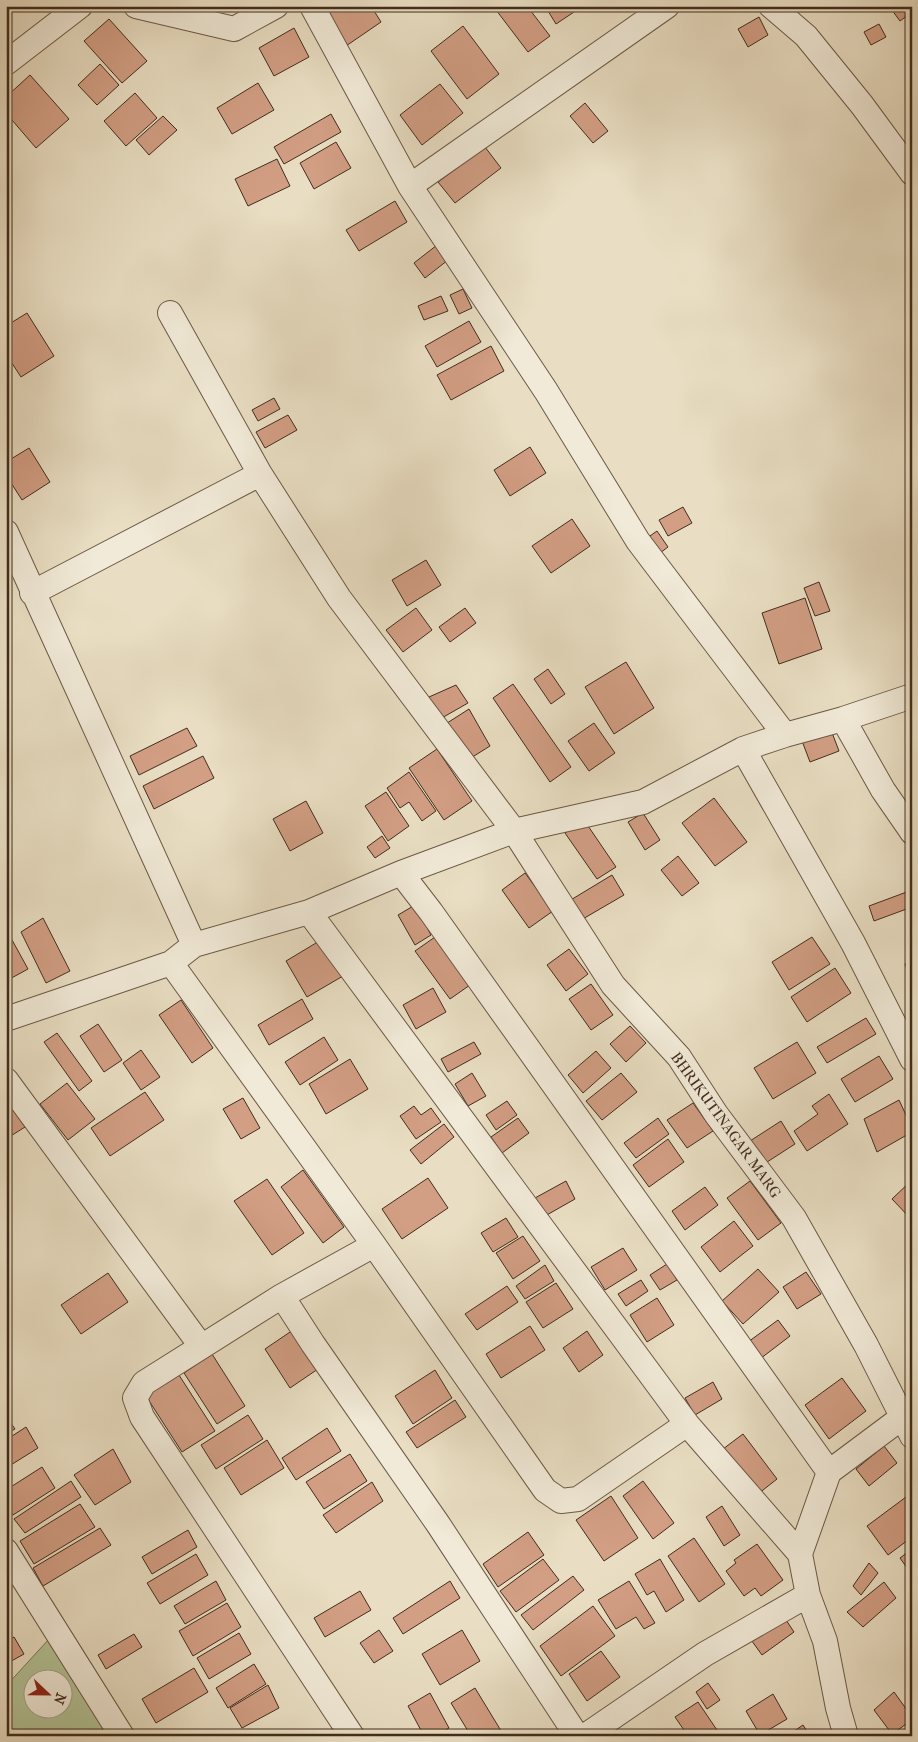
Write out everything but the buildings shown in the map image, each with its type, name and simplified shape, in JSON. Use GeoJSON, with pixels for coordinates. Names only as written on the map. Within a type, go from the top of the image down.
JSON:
{"type":"FeatureCollection","features":[{"type":"Feature","properties":{"kind":"street"},"geometry":{"type":"LineString","coordinates":[[7,62],[80,6]]}},
{"type":"Feature","properties":{"kind":"street"},"geometry":{"type":"LineString","coordinates":[[136,6],[234,29],[276,6]]}},
{"type":"Feature","properties":{"kind":"street"},"geometry":{"type":"LineString","coordinates":[[312,6],[410,186],[546,391],[638,541],[785,735]]}},
{"type":"Feature","properties":{"kind":"street"},"geometry":{"type":"LineString","coordinates":[[410,186],[667,6]]}},
{"type":"Feature","properties":{"kind":"street"},"geometry":{"type":"LineString","coordinates":[[771,6],[806,36],[862,105],[912,173]]}},
{"type":"Feature","properties":{"kind":"street","name":"BHRIKUTINAGAR MARG"},"geometry":{"type":"LineString","coordinates":[[170,313],[260,474],[339,598],[514,832],[613,985],[679,1057],[716,1114],[794,1218],[909,1421]]}},
{"type":"Feature","properties":{"kind":"street"},"geometry":{"type":"LineString","coordinates":[[32,593],[260,474]]}},
{"type":"Feature","properties":{"kind":"street"},"geometry":{"type":"LineString","coordinates":[[6,532],[32,593],[194,944]]}},
{"type":"Feature","properties":{"kind":"street"},"geometry":{"type":"LineString","coordinates":[[6,1018],[170,963],[194,944],[309,912],[401,873],[514,832],[643,802],[742,749],[912,696]]}},
{"type":"Feature","properties":{"kind":"street"},"geometry":{"type":"LineString","coordinates":[[843,719],[883,790],[912,832]]}},
{"type":"Feature","properties":{"kind":"street"},"geometry":{"type":"LineString","coordinates":[[742,749],[853,943],[912,1059]]}},
{"type":"Feature","properties":{"kind":"street"},"geometry":{"type":"LineString","coordinates":[[401,873],[437,920],[829,1472]]}},
{"type":"Feature","properties":{"kind":"street"},"geometry":{"type":"LineString","coordinates":[[309,912],[687,1424],[800,1554],[808,1595],[825,1641],[838,1708],[846,1736]]}},
{"type":"Feature","properties":{"kind":"street"},"geometry":{"type":"LineString","coordinates":[[170,963],[374,1245],[545,1490],[561,1501],[578,1499],[687,1424]]}},
{"type":"Feature","properties":{"kind":"street"},"geometry":{"type":"LineString","coordinates":[[6,1080],[201,1346]]}},
{"type":"Feature","properties":{"kind":"street"},"geometry":{"type":"LineString","coordinates":[[352,1736],[142,1417],[135,1398],[144,1383],[201,1346],[282,1296],[374,1245]]}},
{"type":"Feature","properties":{"kind":"street"},"geometry":{"type":"LineString","coordinates":[[282,1296],[313,1344],[438,1524],[577,1736]]}},
{"type":"Feature","properties":{"kind":"street"},"geometry":{"type":"LineString","coordinates":[[800,1554],[829,1472],[909,1421]]}},
{"type":"Feature","properties":{"kind":"street"},"geometry":{"type":"LineString","coordinates":[[6,1551],[122,1736]]}},
{"type":"Feature","properties":{"kind":"street"},"geometry":{"type":"LineString","coordinates":[[585,1736],[705,1654],[808,1595]]}},
{"type":"Feature","properties":{"kind":"green space"},"geometry":{"type":"Polygon","coordinates":[[[49,1639],[70,1670],[22,1670],[22,1720],[72,1720],[72,1672],[116,1736],[6,1736],[6,1686],[49,1639]]]}}]}
